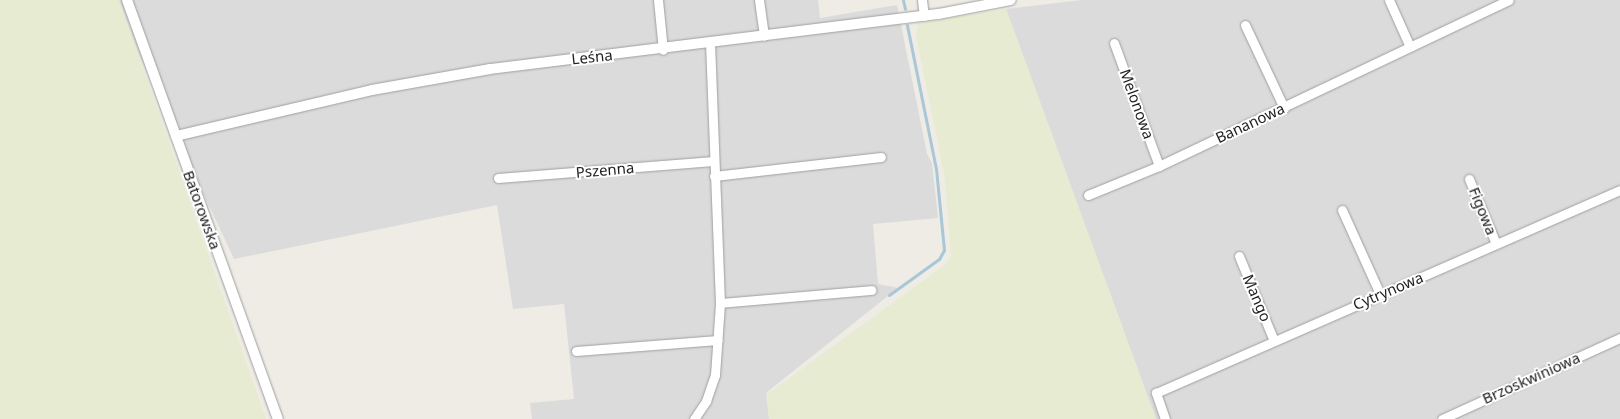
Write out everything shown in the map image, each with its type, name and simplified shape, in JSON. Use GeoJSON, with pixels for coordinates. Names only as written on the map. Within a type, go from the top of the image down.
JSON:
{"type":"FeatureCollection","features":[{"type":"Feature","properties":{"kind":"street","name":"Batorowska"},"geometry":{"type":"LineString","coordinates":[[127,0],[278,419]]}},
{"type":"Feature","properties":{"kind":"street"},"geometry":{"type":"LineString","coordinates":[[658,0],[663,50]]}},
{"type":"Feature","properties":{"kind":"street"},"geometry":{"type":"LineString","coordinates":[[759,0],[764,36]]}},
{"type":"Feature","properties":{"kind":"street"},"geometry":{"type":"LineString","coordinates":[[922,0],[924,16]]}},
{"type":"Feature","properties":{"kind":"street","name":"Leśna"},"geometry":{"type":"LineString","coordinates":[[176,136],[363,92],[490,69],[663,50],[924,16],[1011,0]]}},
{"type":"Feature","properties":{"kind":"street"},"geometry":{"type":"LineString","coordinates":[[1388,0],[1410,47]]}},
{"type":"Feature","properties":{"kind":"street","name":"Bananowa"},"geometry":{"type":"LineString","coordinates":[[1088,195],[1159,166],[1509,0]]}},
{"type":"Feature","properties":{"kind":"street"},"geometry":{"type":"LineString","coordinates":[[1245,25],[1284,108]]}},
{"type":"Feature","properties":{"kind":"street","name":"Melonowa"},"geometry":{"type":"LineString","coordinates":[[1114,43],[1159,166]]}},
{"type":"Feature","properties":{"kind":"street"},"geometry":{"type":"LineString","coordinates":[[694,419],[706,401],[715,375],[720,303],[713,161],[710,44]]}},
{"type":"Feature","properties":{"kind":"street"},"geometry":{"type":"LineString","coordinates":[[714,176],[881,157]]}},
{"type":"Feature","properties":{"kind":"street","name":"Pszenna"},"geometry":{"type":"LineString","coordinates":[[498,178],[713,161]]}},
{"type":"Feature","properties":{"kind":"street","name":"Figowa"},"geometry":{"type":"LineString","coordinates":[[1469,179],[1496,244]]}},
{"type":"Feature","properties":{"kind":"street","name":"Cytrynowa"},"geometry":{"type":"LineString","coordinates":[[1165,419],[1156,393],[1620,190]]}},
{"type":"Feature","properties":{"kind":"street"},"geometry":{"type":"LineString","coordinates":[[1342,210],[1380,294]]}},
{"type":"Feature","properties":{"kind":"street","name":"Mango"},"geometry":{"type":"LineString","coordinates":[[1239,256],[1274,341]]}},
{"type":"Feature","properties":{"kind":"street"},"geometry":{"type":"LineString","coordinates":[[720,303],[871,290]]}},
{"type":"Feature","properties":{"kind":"street","name":"Brzoskwiniowa"},"geometry":{"type":"LineString","coordinates":[[1442,419],[1620,338]]}},
{"type":"Feature","properties":{"kind":"street"},"geometry":{"type":"LineString","coordinates":[[576,351],[718,340]]}},
{"type":"Feature","properties":{"kind":"shaded area"},"geometry":{"type":"Polygon","coordinates":[[[119,0],[818,0],[820,18],[897,5],[927,154],[932,163],[938,218],[873,224],[878,284],[898,288],[767,392],[769,419],[532,419],[530,403],[574,399],[564,304],[513,309],[497,205],[234,259],[140,57],[119,0]]]}},
{"type":"Feature","properties":{"kind":"shaded area"},"geometry":{"type":"Polygon","coordinates":[[[1082,0],[1620,0],[1620,419],[1156,419],[1006,9],[1082,0]]]}},
{"type":"Feature","properties":{"kind":"green space"},"geometry":{"type":"Polygon","coordinates":[[[0,0],[119,0],[266,419],[0,419],[0,0]]]}},
{"type":"Feature","properties":{"kind":"green space"},"geometry":{"type":"Polygon","coordinates":[[[1006,9],[1156,419],[769,419],[766,395],[945,265],[951,256],[945,178],[916,35],[918,23],[1006,9]]]}},
{"type":"Feature","properties":{"kind":"waterway"},"geometry":{"type":"LineString","coordinates":[[903,0],[905,9]]}},
{"type":"Feature","properties":{"kind":"waterway"},"geometry":{"type":"LineString","coordinates":[[889,295],[939,259],[944,250],[936,169],[907,25]]}}]}
